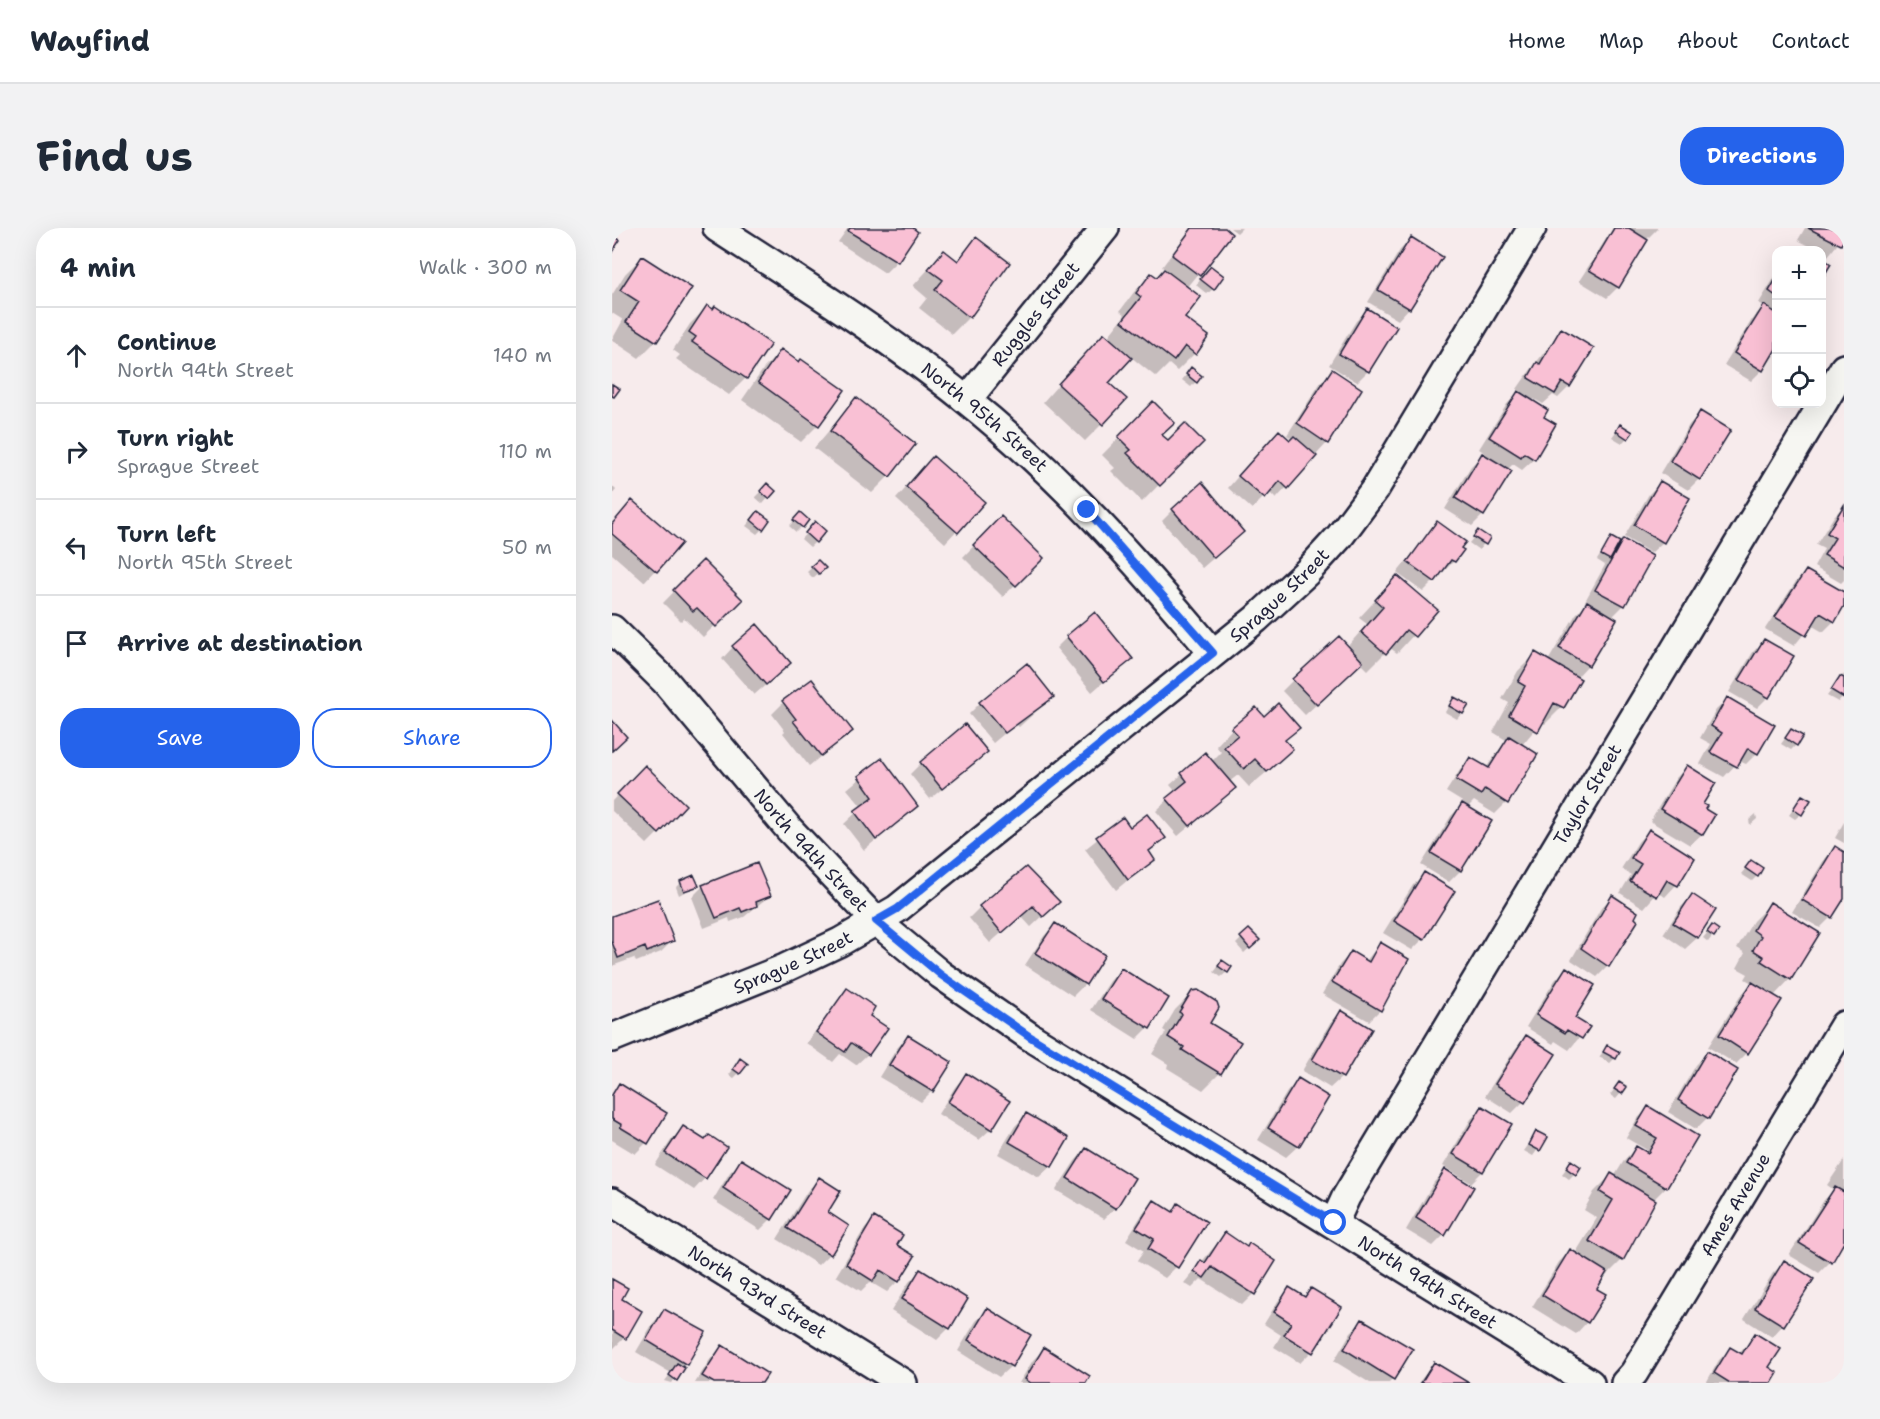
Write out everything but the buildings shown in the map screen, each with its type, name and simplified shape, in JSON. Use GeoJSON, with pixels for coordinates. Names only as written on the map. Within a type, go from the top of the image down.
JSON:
{"type":"FeatureCollection","features":[{"type":"Feature","properties":{"kind":"street","name":"North 95th Street"},"geometry":{"type":"LineString","coordinates":[[717,228],[855,318],[967,400],[1055,478],[1087,510],[1213,653]]}},
{"type":"Feature","properties":{"kind":"street","name":"Ruggles Street"},"geometry":{"type":"LineString","coordinates":[[967,400],[1105,228]]}},
{"type":"Feature","properties":{"kind":"street","name":"Sprague Street"},"geometry":{"type":"LineString","coordinates":[[612,1038],[785,968],[840,942],[897,909],[1256,619],[1308,572],[1340,536],[1376,489],[1532,228]]}},
{"type":"Feature","properties":{"kind":"street","name":"Taylor Street"},"geometry":{"type":"LineString","coordinates":[[1334,1223],[1346,1197],[1844,368]]}},
{"type":"Feature","properties":{"kind":"street","name":"North 94th Street"},"geometry":{"type":"LineString","coordinates":[[612,629],[665,681],[789,829],[876,921],[941,975],[1029,1036],[1590,1383]]}},
{"type":"Feature","properties":{"kind":"street","name":"Ames Avenue"},"geometry":{"type":"LineString","coordinates":[[1625,1383],[1634,1373],[1844,1025]]}},
{"type":"Feature","properties":{"kind":"street","name":"North 93rd Street"},"geometry":{"type":"LineString","coordinates":[[612,1202],[903,1383]]}},
{"type":"Feature","properties":{"kind":"route"},"geometry":{"type":"LineString","coordinates":[[1087,510],[1213,653],[897,909],[876,921],[941,975],[1029,1036],[1334,1223]]}}]}
